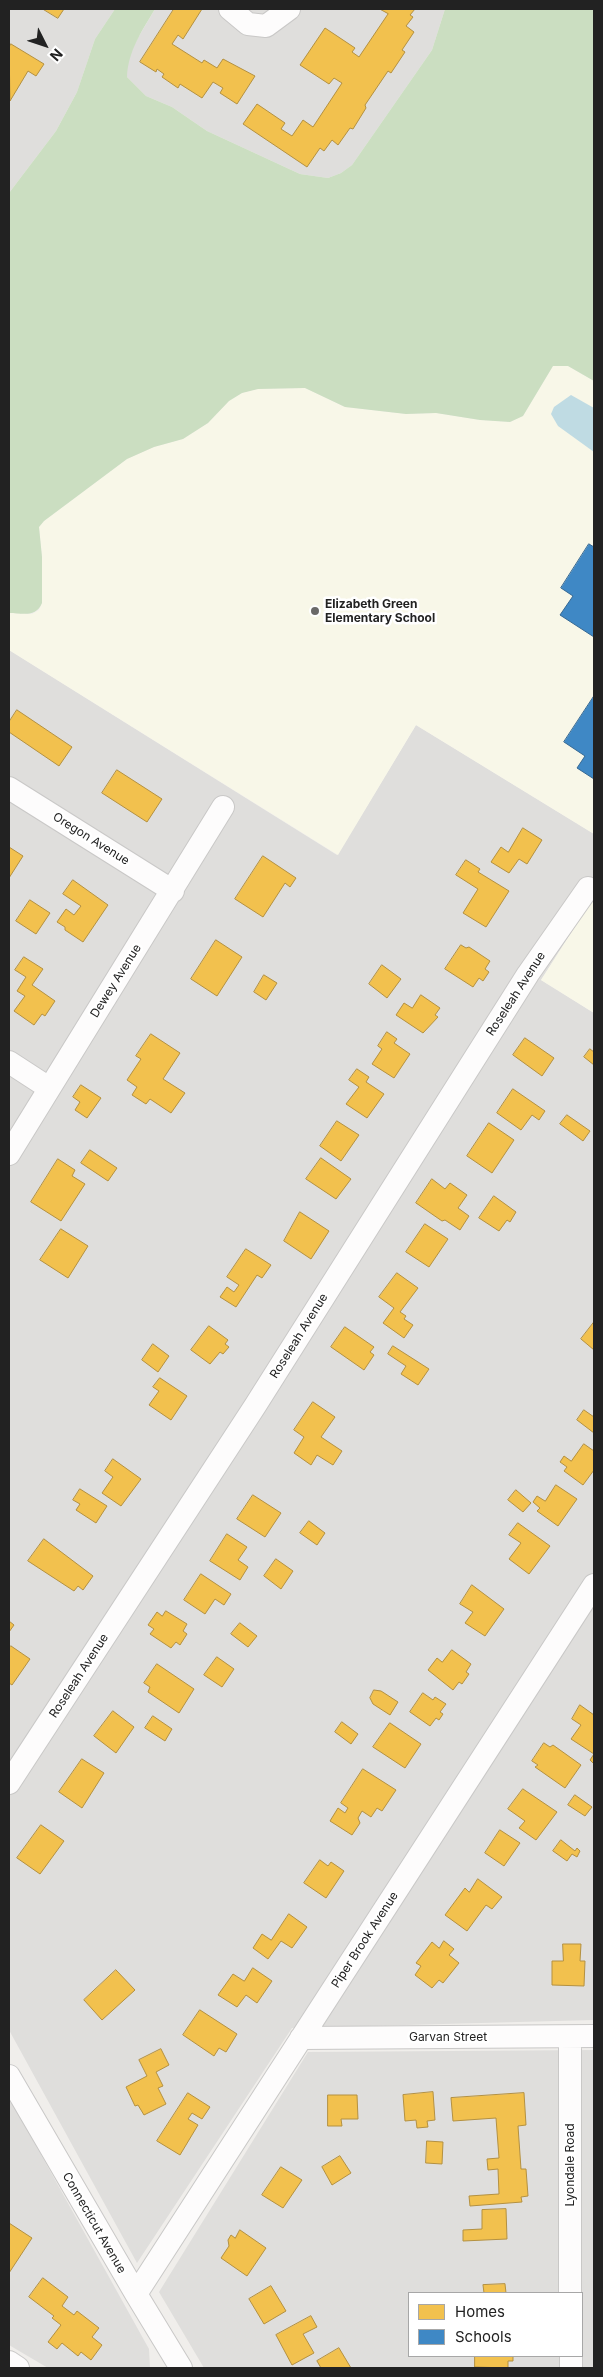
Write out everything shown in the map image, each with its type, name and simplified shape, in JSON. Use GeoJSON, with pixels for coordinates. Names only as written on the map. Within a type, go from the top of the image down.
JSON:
{"type":"FeatureCollection","features":[{"type":"Feature","properties":{"kind":"street"},"geometry":{"type":"LineString","coordinates":[[230,9],[248,24],[266,26],[289,9]]}},
{"type":"Feature","properties":{"kind":"street","name":"Oregon Avenue"},"geometry":{"type":"LineString","coordinates":[[9,788],[173,891]]}},
{"type":"Feature","properties":{"kind":"street","name":"Dewey Avenue"},"geometry":{"type":"LineString","coordinates":[[9,1154],[223,808]]}},
{"type":"Feature","properties":{"kind":"street","name":"Roseleah Avenue"},"geometry":{"type":"LineString","coordinates":[[9,1783],[250,1414],[528,974],[588,888]]}},
{"type":"Feature","properties":{"kind":"street"},"geometry":{"type":"LineString","coordinates":[[9,1062],[49,1088]]}},
{"type":"Feature","properties":{"kind":"street","name":"Piper Brook Avenue"},"geometry":{"type":"LineString","coordinates":[[136,2294],[594,1586]]}},
{"type":"Feature","properties":{"kind":"street","name":"Lyondale Road"},"geometry":{"type":"LineString","coordinates":[[570,2036],[570,2292]]}},
{"type":"Feature","properties":{"kind":"street","name":"Garvan Street"},"geometry":{"type":"LineString","coordinates":[[301,2038],[594,2036]]}},
{"type":"Feature","properties":{"kind":"street","name":"Connecticut Avenue"},"geometry":{"type":"LineString","coordinates":[[9,2076],[181,2368]]}},
{"type":"Feature","properties":{"kind":"street"},"geometry":{"type":"LineString","coordinates":[[9,2362],[18,2368]]}},
{"type":"Feature","properties":{"kind":"shaded area"},"geometry":{"type":"Polygon","coordinates":[[[9,9],[115,9],[95,39],[77,92],[56,131],[9,193],[9,9]]]}},
{"type":"Feature","properties":{"kind":"shaded area"},"geometry":{"type":"Polygon","coordinates":[[[155,9],[445,9],[432,50],[352,165],[341,173],[328,178],[300,174],[207,131],[172,107],[146,96],[127,77],[127,62],[132,48],[155,9]]]}},
{"type":"Feature","properties":{"kind":"shaded area","name":"Elizabeth Green Elementary School"},"geometry":{"type":"Polygon","coordinates":[[[553,366],[568,366],[594,381],[594,834],[416,725],[338,855],[9,650],[9,613],[32,614],[39,610],[42,603],[42,557],[39,527],[44,521],[127,459],[154,447],[183,439],[208,423],[229,401],[242,393],[258,389],[305,388],[345,407],[406,414],[436,413],[480,420],[510,422],[523,416],[553,366]]]}},
{"type":"Feature","properties":{"kind":"shaded area"},"geometry":{"type":"Polygon","coordinates":[[[9,650],[337,855],[416,725],[594,834],[594,897],[541,980],[594,1013],[594,2020],[292,2028],[137,2263],[9,2030],[9,650]]]}},
{"type":"Feature","properties":{"kind":"shaded area"},"geometry":{"type":"Polygon","coordinates":[[[594,897],[594,1013],[541,980],[594,897]]]}},
{"type":"Feature","properties":{"kind":"shaded area"},"geometry":{"type":"Polygon","coordinates":[[[594,2050],[594,2368],[204,2368],[159,2292],[308,2052],[594,2050]]]}},
{"type":"Feature","properties":{"kind":"shaded area"},"geometry":{"type":"Polygon","coordinates":[[[9,2097],[149,2349],[150,2368],[48,2368],[9,2345],[9,2097]]]}},
{"type":"Feature","properties":{"kind":"green space"},"geometry":{"type":"Polygon","coordinates":[[[115,9],[155,9],[136,42],[130,58],[127,77],[146,96],[172,107],[207,131],[300,174],[328,178],[341,173],[352,165],[432,50],[445,9],[594,9],[594,381],[568,366],[553,366],[523,416],[510,422],[480,420],[436,413],[406,414],[345,407],[305,388],[258,389],[242,393],[229,401],[208,423],[183,439],[154,447],[127,459],[44,521],[39,527],[42,557],[42,603],[32,613],[9,613],[9,193],[56,131],[77,92],[95,39],[115,9]]]}},
{"type":"Feature","properties":{"kind":"water"},"geometry":{"type":"Polygon","coordinates":[[[571,395],[594,408],[594,452],[558,426],[551,414],[554,407],[571,395]]]}},
{"type":"Feature","properties":{"kind":"building: Homes"},"geometry":{"type":"Polygon","coordinates":[[[43,9],[64,9],[58,18],[43,9]]]}},
{"type":"Feature","properties":{"kind":"building: Homes"},"geometry":{"type":"Polygon","coordinates":[[[174,9],[202,9],[183,39],[178,35],[172,44],[202,63],[204,60],[217,68],[223,59],[255,76],[237,104],[220,93],[223,88],[213,82],[202,98],[180,84],[178,88],[162,77],[164,74],[157,69],[156,72],[140,62],[174,9]]]}},
{"type":"Feature","properties":{"kind":"building: Homes"},"geometry":{"type":"Polygon","coordinates":[[[380,9],[415,9],[410,15],[413,17],[406,26],[414,32],[402,50],[405,52],[391,73],[388,71],[365,105],[366,108],[353,129],[350,128],[338,145],[332,140],[324,151],[320,148],[307,167],[243,124],[257,104],[285,123],[281,129],[292,136],[303,120],[313,127],[342,83],[334,78],[329,84],[300,65],[325,28],[355,48],[352,52],[359,57],[388,14],[380,9]]]}},
{"type":"Feature","properties":{"kind":"building: Homes"},"geometry":{"type":"Polygon","coordinates":[[[11,44],[44,64],[36,76],[28,71],[10,101],[9,48],[11,44]]]}},
{"type":"Feature","properties":{"kind":"building: Homes"},"geometry":{"type":"Polygon","coordinates":[[[17,710],[72,747],[59,766],[9,732],[9,722],[17,710]]]}},
{"type":"Feature","properties":{"kind":"building: Homes"},"geometry":{"type":"Polygon","coordinates":[[[117,770],[162,799],[147,822],[102,793],[117,770]]]}},
{"type":"Feature","properties":{"kind":"building: Homes"},"geometry":{"type":"Polygon","coordinates":[[[523,828],[542,840],[527,864],[519,859],[509,873],[491,862],[501,847],[508,852],[523,828]]]}},
{"type":"Feature","properties":{"kind":"building: Homes"},"geometry":{"type":"Polygon","coordinates":[[[9,847],[23,856],[9,878],[9,847]]]}},
{"type":"Feature","properties":{"kind":"building: Homes"},"geometry":{"type":"Polygon","coordinates":[[[263,856],[296,878],[290,887],[285,883],[263,917],[235,899],[263,856]]]}},
{"type":"Feature","properties":{"kind":"building: Homes"},"geometry":{"type":"Polygon","coordinates":[[[466,860],[480,869],[478,872],[509,891],[486,927],[463,913],[478,889],[456,875],[466,860]]]}},
{"type":"Feature","properties":{"kind":"building: Homes"},"geometry":{"type":"Polygon","coordinates":[[[73,880],[108,905],[83,942],[57,922],[66,909],[74,915],[81,906],[63,894],[73,880]]]}},
{"type":"Feature","properties":{"kind":"building: Homes"},"geometry":{"type":"Polygon","coordinates":[[[30,900],[50,913],[36,934],[16,921],[30,900]]]}},
{"type":"Feature","properties":{"kind":"building: Homes"},"geometry":{"type":"Polygon","coordinates":[[[216,940],[242,957],[217,996],[191,979],[216,940]]]}},
{"type":"Feature","properties":{"kind":"building: Homes"},"geometry":{"type":"Polygon","coordinates":[[[461,945],[466,948],[469,947],[490,961],[485,969],[489,972],[483,981],[479,978],[473,987],[445,969],[461,945]]]}},
{"type":"Feature","properties":{"kind":"building: Homes"},"geometry":{"type":"Polygon","coordinates":[[[24,957],[43,969],[32,985],[55,1001],[45,1016],[42,1014],[34,1025],[14,1011],[25,996],[17,991],[26,977],[15,970],[24,957]]]}},
{"type":"Feature","properties":{"kind":"building: Homes"},"geometry":{"type":"Polygon","coordinates":[[[382,965],[401,979],[387,998],[369,984],[382,965]]]}},
{"type":"Feature","properties":{"kind":"building: Homes"},"geometry":{"type":"Polygon","coordinates":[[[264,975],[277,983],[266,1000],[254,992],[264,975]]]}},
{"type":"Feature","properties":{"kind":"building: Homes"},"geometry":{"type":"Polygon","coordinates":[[[421,995],[440,1008],[435,1015],[438,1017],[423,1033],[396,1015],[404,1003],[412,1008],[421,995]]]}},
{"type":"Feature","properties":{"kind":"building: Homes"},"geometry":{"type":"Polygon","coordinates":[[[387,1032],[397,1039],[394,1043],[410,1054],[394,1078],[372,1064],[382,1049],[378,1046],[387,1032]]]}},
{"type":"Feature","properties":{"kind":"building: Homes"},"geometry":{"type":"Polygon","coordinates":[[[151,1034],[180,1053],[163,1079],[185,1093],[171,1113],[150,1099],[146,1104],[132,1095],[137,1087],[127,1080],[141,1059],[136,1056],[151,1034]]]}},
{"type":"Feature","properties":{"kind":"building: Homes"},"geometry":{"type":"Polygon","coordinates":[[[525,1038],[554,1058],[542,1076],[513,1055],[525,1038]]]}},
{"type":"Feature","properties":{"kind":"building: Homes"},"geometry":{"type":"Polygon","coordinates":[[[590,1049],[594,1052],[594,1065],[584,1057],[590,1049]]]}},
{"type":"Feature","properties":{"kind":"building: Homes"},"geometry":{"type":"Polygon","coordinates":[[[357,1069],[369,1077],[366,1082],[384,1094],[367,1118],[346,1104],[359,1087],[349,1080],[357,1069]]]}},
{"type":"Feature","properties":{"kind":"building: Homes"},"geometry":{"type":"Polygon","coordinates":[[[81,1085],[101,1098],[87,1118],[75,1110],[80,1102],[73,1097],[81,1085]]]}},
{"type":"Feature","properties":{"kind":"building: Homes"},"geometry":{"type":"Polygon","coordinates":[[[513,1089],[545,1111],[539,1120],[532,1115],[521,1130],[497,1113],[513,1089]]]}},
{"type":"Feature","properties":{"kind":"building: Homes"},"geometry":{"type":"Polygon","coordinates":[[[567,1115],[590,1131],[583,1141],[560,1124],[567,1115]]]}},
{"type":"Feature","properties":{"kind":"building: Homes"},"geometry":{"type":"Polygon","coordinates":[[[337,1121],[359,1135],[341,1161],[320,1146],[337,1121]]]}},
{"type":"Feature","properties":{"kind":"building: Homes"},"geometry":{"type":"Polygon","coordinates":[[[489,1123],[514,1140],[492,1173],[467,1156],[489,1123]]]}},
{"type":"Feature","properties":{"kind":"building: Homes"},"geometry":{"type":"Polygon","coordinates":[[[90,1150],[117,1168],[108,1181],[81,1163],[90,1150]]]}},
{"type":"Feature","properties":{"kind":"building: Homes"},"geometry":{"type":"Polygon","coordinates":[[[321,1158],[351,1179],[336,1199],[306,1179],[321,1158]]]}},
{"type":"Feature","properties":{"kind":"building: Homes"},"geometry":{"type":"Polygon","coordinates":[[[58,1159],[75,1170],[72,1176],[85,1184],[61,1221],[31,1202],[58,1159]]]}},
{"type":"Feature","properties":{"kind":"building: Homes"},"geometry":{"type":"Polygon","coordinates":[[[432,1179],[445,1189],[450,1183],[467,1195],[458,1208],[469,1216],[460,1230],[445,1220],[442,1221],[416,1203],[432,1179]]]}},
{"type":"Feature","properties":{"kind":"building: Homes"},"geometry":{"type":"Polygon","coordinates":[[[494,1196],[516,1212],[510,1222],[507,1220],[499,1231],[479,1218],[494,1196]]]}},
{"type":"Feature","properties":{"kind":"building: Homes"},"geometry":{"type":"Polygon","coordinates":[[[300,1212],[329,1231],[311,1259],[284,1241],[300,1212]]]}},
{"type":"Feature","properties":{"kind":"building: Homes"},"geometry":{"type":"Polygon","coordinates":[[[425,1224],[448,1239],[429,1267],[406,1252],[425,1224]]]}},
{"type":"Feature","properties":{"kind":"building: Homes"},"geometry":{"type":"Polygon","coordinates":[[[61,1229],[88,1246],[68,1278],[40,1260],[61,1229]]]}},
{"type":"Feature","properties":{"kind":"building: Homes"},"geometry":{"type":"Polygon","coordinates":[[[246,1249],[271,1265],[262,1278],[257,1275],[236,1307],[220,1297],[227,1287],[234,1292],[239,1285],[227,1277],[246,1249]]]}},
{"type":"Feature","properties":{"kind":"building: Homes"},"geometry":{"type":"Polygon","coordinates":[[[397,1273],[418,1288],[400,1312],[406,1316],[404,1319],[413,1325],[404,1338],[383,1323],[394,1308],[379,1297],[397,1273]]]}},
{"type":"Feature","properties":{"kind":"building: Homes"},"geometry":{"type":"Polygon","coordinates":[[[594,1322],[594,1350],[581,1339],[594,1322]]]}},
{"type":"Feature","properties":{"kind":"building: Homes"},"geometry":{"type":"Polygon","coordinates":[[[209,1326],[228,1340],[225,1344],[229,1347],[223,1354],[220,1352],[210,1364],[191,1350],[209,1326]]]}},
{"type":"Feature","properties":{"kind":"building: Homes"},"geometry":{"type":"Polygon","coordinates":[[[345,1327],[374,1347],[370,1352],[374,1355],[364,1370],[331,1347],[345,1327]]]}},
{"type":"Feature","properties":{"kind":"building: Homes"},"geometry":{"type":"Polygon","coordinates":[[[153,1344],[169,1356],[158,1372],[142,1360],[153,1344]]]}},
{"type":"Feature","properties":{"kind":"building: Homes"},"geometry":{"type":"Polygon","coordinates":[[[393,1346],[429,1369],[418,1385],[401,1374],[406,1366],[388,1354],[393,1346]]]}},
{"type":"Feature","properties":{"kind":"building: Homes"},"geometry":{"type":"Polygon","coordinates":[[[160,1378],[187,1396],[171,1420],[149,1405],[159,1391],[153,1387],[160,1378]]]}},
{"type":"Feature","properties":{"kind":"building: Homes"},"geometry":{"type":"Polygon","coordinates":[[[313,1402],[335,1417],[321,1437],[342,1451],[333,1465],[317,1455],[311,1465],[294,1453],[304,1437],[294,1430],[313,1402]]]}},
{"type":"Feature","properties":{"kind":"building: Homes"},"geometry":{"type":"Polygon","coordinates":[[[584,1410],[594,1417],[594,1433],[577,1420],[584,1410]]]}},
{"type":"Feature","properties":{"kind":"building: Homes"},"geometry":{"type":"Polygon","coordinates":[[[584,1444],[594,1451],[594,1470],[583,1485],[564,1471],[567,1467],[560,1462],[564,1456],[571,1461],[584,1444]]]}},
{"type":"Feature","properties":{"kind":"building: Homes"},"geometry":{"type":"Polygon","coordinates":[[[113,1459],[141,1479],[121,1506],[102,1493],[113,1477],[105,1471],[113,1459]]]}},
{"type":"Feature","properties":{"kind":"building: Homes"},"geometry":{"type":"Polygon","coordinates":[[[556,1485],[577,1499],[558,1526],[537,1511],[540,1508],[533,1502],[537,1496],[545,1501],[556,1485]]]}},
{"type":"Feature","properties":{"kind":"building: Homes"},"geometry":{"type":"Polygon","coordinates":[[[80,1489],[107,1506],[96,1523],[76,1510],[80,1504],[73,1500],[80,1489]]]}},
{"type":"Feature","properties":{"kind":"building: Homes"},"geometry":{"type":"Polygon","coordinates":[[[516,1490],[531,1503],[523,1512],[508,1500],[516,1490]]]}},
{"type":"Feature","properties":{"kind":"building: Homes"},"geometry":{"type":"Polygon","coordinates":[[[253,1495],[281,1513],[265,1537],[237,1519],[253,1495]]]}},
{"type":"Feature","properties":{"kind":"building: Homes"},"geometry":{"type":"Polygon","coordinates":[[[309,1521],[325,1533],[317,1545],[300,1533],[309,1521]]]}},
{"type":"Feature","properties":{"kind":"building: Homes"},"geometry":{"type":"Polygon","coordinates":[[[518,1523],[550,1546],[529,1574],[509,1559],[521,1543],[509,1535],[518,1523]]]}},
{"type":"Feature","properties":{"kind":"building: Homes"},"geometry":{"type":"Polygon","coordinates":[[[227,1534],[247,1547],[238,1560],[248,1567],[240,1580],[210,1561],[227,1534]]]}},
{"type":"Feature","properties":{"kind":"building: Homes"},"geometry":{"type":"Polygon","coordinates":[[[44,1539],[93,1576],[83,1590],[78,1586],[74,1591],[28,1561],[44,1539]]]}},
{"type":"Feature","properties":{"kind":"building: Homes"},"geometry":{"type":"Polygon","coordinates":[[[276,1559],[293,1571],[281,1589],[264,1576],[276,1559]]]}},
{"type":"Feature","properties":{"kind":"building: Homes"},"geometry":{"type":"Polygon","coordinates":[[[201,1574],[231,1594],[224,1605],[215,1599],[205,1614],[184,1600],[201,1574]]]}},
{"type":"Feature","properties":{"kind":"building: Homes"},"geometry":{"type":"Polygon","coordinates":[[[472,1585],[504,1609],[485,1636],[465,1623],[473,1612],[460,1604],[472,1585]]]}},
{"type":"Feature","properties":{"kind":"building: Homes"},"geometry":{"type":"Polygon","coordinates":[[[166,1611],[187,1624],[183,1631],[187,1634],[180,1645],[176,1642],[171,1648],[150,1634],[154,1629],[148,1625],[157,1612],[162,1616],[166,1611]]]}},
{"type":"Feature","properties":{"kind":"building: Homes"},"geometry":{"type":"Polygon","coordinates":[[[9,1621],[14,1625],[9,1632],[9,1621]]]}},
{"type":"Feature","properties":{"kind":"building: Homes"},"geometry":{"type":"Polygon","coordinates":[[[240,1623],[257,1636],[248,1647],[231,1634],[240,1623]]]}},
{"type":"Feature","properties":{"kind":"building: Homes"},"geometry":{"type":"Polygon","coordinates":[[[11,1646],[30,1659],[12,1685],[9,1683],[9,1648],[11,1646]]]}},
{"type":"Feature","properties":{"kind":"building: Homes"},"geometry":{"type":"Polygon","coordinates":[[[452,1650],[471,1664],[466,1672],[469,1674],[462,1684],[459,1682],[453,1690],[428,1670],[437,1658],[442,1662],[452,1650]]]}},
{"type":"Feature","properties":{"kind":"building: Homes"},"geometry":{"type":"Polygon","coordinates":[[[217,1657],[234,1669],[222,1687],[204,1675],[217,1657]]]}},
{"type":"Feature","properties":{"kind":"building: Homes"},"geometry":{"type":"Polygon","coordinates":[[[157,1664],[194,1689],[179,1713],[148,1692],[150,1687],[144,1683],[157,1664]]]}},
{"type":"Feature","properties":{"kind":"building: Homes"},"geometry":{"type":"Polygon","coordinates":[[[374,1690],[381,1691],[398,1702],[390,1715],[373,1704],[370,1698],[374,1690]]]}},
{"type":"Feature","properties":{"kind":"building: Homes"},"geometry":{"type":"Polygon","coordinates":[[[423,1693],[433,1700],[435,1697],[446,1704],[440,1712],[443,1714],[439,1720],[436,1718],[430,1726],[410,1712],[423,1693]]]}},
{"type":"Feature","properties":{"kind":"building: Homes"},"geometry":{"type":"Polygon","coordinates":[[[580,1705],[594,1715],[594,1754],[571,1739],[581,1725],[572,1719],[580,1705]]]}},
{"type":"Feature","properties":{"kind":"building: Homes"},"geometry":{"type":"Polygon","coordinates":[[[113,1711],[134,1727],[116,1753],[94,1736],[113,1711]]]}},
{"type":"Feature","properties":{"kind":"building: Homes"},"geometry":{"type":"Polygon","coordinates":[[[153,1716],[172,1729],[165,1741],[145,1728],[153,1716]]]}},
{"type":"Feature","properties":{"kind":"building: Homes"},"geometry":{"type":"Polygon","coordinates":[[[342,1722],[358,1734],[351,1744],[335,1732],[342,1722]]]}},
{"type":"Feature","properties":{"kind":"building: Homes"},"geometry":{"type":"Polygon","coordinates":[[[390,1723],[421,1744],[405,1768],[373,1747],[390,1723]]]}},
{"type":"Feature","properties":{"kind":"building: Homes"},"geometry":{"type":"Polygon","coordinates":[[[544,1743],[550,1747],[553,1745],[581,1765],[565,1788],[535,1767],[538,1765],[532,1761],[544,1743]]]}},
{"type":"Feature","properties":{"kind":"building: Homes"},"geometry":{"type":"Polygon","coordinates":[[[594,1754],[594,1764],[590,1760],[594,1754]]]}},
{"type":"Feature","properties":{"kind":"building: Homes"},"geometry":{"type":"Polygon","coordinates":[[[82,1759],[104,1773],[82,1808],[59,1792],[82,1759]]]}},
{"type":"Feature","properties":{"kind":"building: Homes"},"geometry":{"type":"Polygon","coordinates":[[[363,1769],[396,1790],[382,1811],[377,1808],[371,1817],[362,1811],[358,1818],[360,1823],[352,1835],[330,1821],[338,1808],[345,1813],[348,1808],[341,1803],[363,1769]]]}},
{"type":"Feature","properties":{"kind":"building: Homes"},"geometry":{"type":"Polygon","coordinates":[[[523,1789],[557,1812],[536,1840],[519,1828],[525,1821],[508,1809],[523,1789]]]}},
{"type":"Feature","properties":{"kind":"building: Homes"},"geometry":{"type":"Polygon","coordinates":[[[575,1795],[592,1807],[585,1816],[568,1805],[575,1795]]]}},
{"type":"Feature","properties":{"kind":"building: Homes"},"geometry":{"type":"Polygon","coordinates":[[[41,1825],[64,1841],[40,1874],[17,1858],[41,1825]]]}},
{"type":"Feature","properties":{"kind":"building: Homes"},"geometry":{"type":"Polygon","coordinates":[[[500,1830],[520,1843],[504,1866],[485,1853],[500,1830]]]}},
{"type":"Feature","properties":{"kind":"building: Homes"},"geometry":{"type":"Polygon","coordinates":[[[561,1840],[575,1851],[577,1848],[580,1851],[577,1857],[572,1854],[567,1861],[553,1851],[561,1840]]]}},
{"type":"Feature","properties":{"kind":"building: Homes"},"geometry":{"type":"Polygon","coordinates":[[[320,1860],[328,1866],[331,1862],[344,1871],[326,1898],[304,1883],[320,1860]]]}},
{"type":"Feature","properties":{"kind":"building: Homes"},"geometry":{"type":"Polygon","coordinates":[[[478,1879],[502,1897],[492,1909],[486,1905],[467,1931],[445,1915],[465,1888],[469,1892],[478,1879]]]}},
{"type":"Feature","properties":{"kind":"building: Homes"},"geometry":{"type":"Polygon","coordinates":[[[289,1914],[307,1927],[292,1948],[281,1941],[268,1959],[253,1948],[262,1934],[271,1940],[289,1914]]]}},
{"type":"Feature","properties":{"kind":"building: Homes"},"geometry":{"type":"Polygon","coordinates":[[[444,1941],[454,1949],[449,1955],[459,1963],[443,1983],[439,1980],[432,1988],[415,1975],[421,1966],[416,1963],[432,1942],[439,1948],[444,1941]]]}},
{"type":"Feature","properties":{"kind":"building: Homes"},"geometry":{"type":"Polygon","coordinates":[[[563,1944],[581,1944],[580,1961],[585,1961],[584,1986],[552,1985],[552,1961],[563,1961],[563,1944]]]}},
{"type":"Feature","properties":{"kind":"building: Homes"},"geometry":{"type":"Polygon","coordinates":[[[253,1968],[272,1981],[257,2003],[246,1995],[237,2007],[218,1995],[233,1974],[244,1981],[253,1968]]]}},
{"type":"Feature","properties":{"kind":"building: Homes"},"geometry":{"type":"Polygon","coordinates":[[[116,1970],[135,1990],[102,2020],[84,2000],[116,1970]]]}},
{"type":"Feature","properties":{"kind":"building: Homes"},"geometry":{"type":"Polygon","coordinates":[[[200,2010],[237,2034],[226,2052],[219,2048],[214,2056],[183,2035],[200,2010]]]}},
{"type":"Feature","properties":{"kind":"building: Homes"},"geometry":{"type":"Polygon","coordinates":[[[161,2049],[169,2065],[156,2072],[163,2086],[158,2088],[166,2104],[144,2115],[138,2105],[135,2106],[126,2087],[147,2076],[139,2060],[161,2049]]]}},
{"type":"Feature","properties":{"kind":"building: Homes"},"geometry":{"type":"Polygon","coordinates":[[[433,2092],[435,2120],[427,2121],[428,2127],[417,2128],[416,2120],[405,2121],[403,2095],[433,2092]]]}},
{"type":"Feature","properties":{"kind":"building: Homes"},"geometry":{"type":"Polygon","coordinates":[[[188,2093],[210,2107],[202,2119],[192,2113],[188,2119],[198,2125],[180,2155],[157,2141],[188,2093]]]}},
{"type":"Feature","properties":{"kind":"building: Homes"},"geometry":{"type":"Polygon","coordinates":[[[524,2093],[526,2125],[518,2126],[521,2169],[526,2169],[528,2196],[521,2197],[522,2202],[470,2206],[469,2196],[499,2194],[498,2169],[488,2170],[487,2159],[499,2158],[496,2118],[453,2121],[451,2098],[524,2093]]]}},
{"type":"Feature","properties":{"kind":"building: Homes"},"geometry":{"type":"Polygon","coordinates":[[[328,2095],[357,2095],[358,2119],[341,2119],[342,2126],[328,2126],[328,2095]]]}},
{"type":"Feature","properties":{"kind":"building: Homes"},"geometry":{"type":"Polygon","coordinates":[[[427,2141],[443,2142],[442,2164],[426,2163],[427,2141]]]}},
{"type":"Feature","properties":{"kind":"building: Homes"},"geometry":{"type":"Polygon","coordinates":[[[340,2156],[351,2173],[332,2185],[322,2167],[340,2156]]]}},
{"type":"Feature","properties":{"kind":"building: Homes"},"geometry":{"type":"Polygon","coordinates":[[[281,2167],[302,2180],[283,2208],[262,2195],[281,2167]]]}},
{"type":"Feature","properties":{"kind":"building: Homes"},"geometry":{"type":"Polygon","coordinates":[[[506,2209],[507,2239],[463,2241],[463,2230],[482,2229],[482,2210],[506,2209]]]}},
{"type":"Feature","properties":{"kind":"building: Homes"},"geometry":{"type":"Polygon","coordinates":[[[9,2223],[32,2238],[9,2273],[9,2223]]]}},
{"type":"Feature","properties":{"kind":"building: Homes"},"geometry":{"type":"Polygon","coordinates":[[[240,2230],[266,2248],[247,2276],[221,2258],[229,2246],[228,2240],[231,2235],[235,2238],[240,2230]]]}},
{"type":"Feature","properties":{"kind":"building: Homes"},"geometry":{"type":"Polygon","coordinates":[[[43,2278],[68,2297],[62,2306],[74,2315],[77,2311],[99,2328],[92,2337],[102,2345],[91,2360],[81,2352],[78,2356],[62,2343],[57,2349],[48,2342],[61,2325],[52,2318],[54,2316],[29,2297],[43,2278]]]}},
{"type":"Feature","properties":{"kind":"building: Homes"},"geometry":{"type":"Polygon","coordinates":[[[505,2284],[506,2292],[484,2292],[483,2285],[505,2284]]]}},
{"type":"Feature","properties":{"kind":"building: Homes"},"geometry":{"type":"Polygon","coordinates":[[[271,2286],[286,2311],[264,2324],[249,2299],[271,2286]]]}},
{"type":"Feature","properties":{"kind":"building: Homes"},"geometry":{"type":"Polygon","coordinates":[[[311,2316],[317,2327],[303,2334],[314,2353],[292,2365],[276,2335],[311,2316]]]}},
{"type":"Feature","properties":{"kind":"building: Homes"},"geometry":{"type":"Polygon","coordinates":[[[339,2348],[351,2368],[321,2368],[317,2361],[339,2348]]]}},
{"type":"Feature","properties":{"kind":"building: Homes"},"geometry":{"type":"Polygon","coordinates":[[[475,2357],[513,2357],[513,2361],[508,2361],[508,2368],[475,2367],[475,2357]]]}},
{"type":"Feature","properties":{"kind":"building: Schools"},"geometry":{"type":"Polygon","coordinates":[[[589,544],[594,547],[594,637],[560,615],[573,596],[561,588],[589,544]]]}},
{"type":"Feature","properties":{"kind":"building: Schools"},"geometry":{"type":"Polygon","coordinates":[[[594,696],[594,779],[577,768],[585,756],[564,742],[594,696]]]}},
{"type":"Feature","properties":{"kind":"place","name":"Elizabeth Green Elementary School"},"geometry":{"type":"Point","coordinates":[315,611]}}]}
